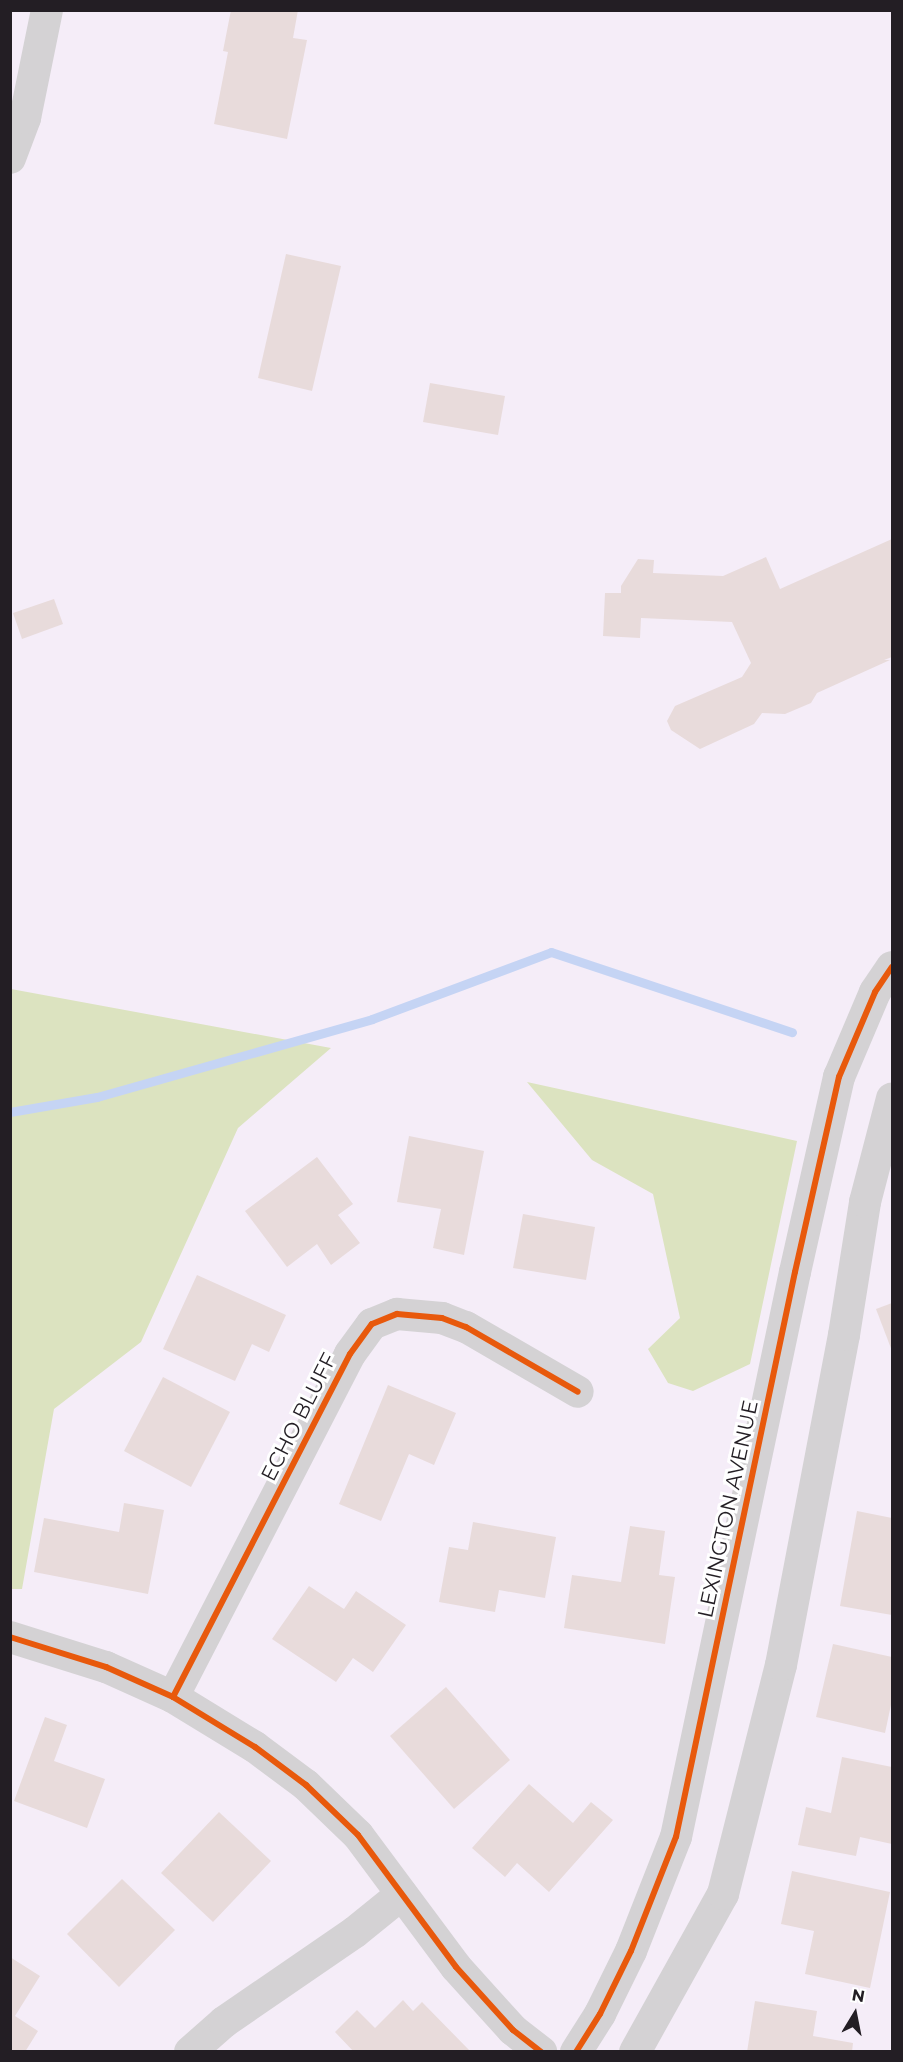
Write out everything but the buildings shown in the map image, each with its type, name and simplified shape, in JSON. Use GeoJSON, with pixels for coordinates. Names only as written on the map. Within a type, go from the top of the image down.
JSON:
{"type":"FeatureCollection","features":[{"type":"Feature","properties":{"kind":"street"},"geometry":{"type":"LineString","coordinates":[[10,158],[25,118],[47,10]]}},
{"type":"Feature","properties":{"kind":"street","name":"LEXINGTON AVENUE"},"geometry":{"type":"LineString","coordinates":[[576,2052],[600,2014],[631,1951],[676,1837],[790,1295],[839,1077],[875,992],[892,967]]}},
{"type":"Feature","properties":{"kind":"street"},"geometry":{"type":"LineString","coordinates":[[635,2052],[723,1894],[781,1665],[844,1335],[865,1202],[892,1098]]}},
{"type":"Feature","properties":{"kind":"street","name":"ECHO BLUFF"},"geometry":{"type":"LineString","coordinates":[[173,1697],[350,1354],[372,1323],[397,1314],[442,1318],[466,1327],[578,1392]]}},
{"type":"Feature","properties":{"kind":"street"},"geometry":{"type":"LineString","coordinates":[[10,1637],[106,1667],[173,1697],[255,1747],[306,1785],[358,1835],[456,1967],[513,2030],[541,2052]]}},
{"type":"Feature","properties":{"kind":"street"},"geometry":{"type":"LineString","coordinates":[[190,2052],[224,2022],[355,1932],[402,1894]]}},
{"type":"Feature","properties":{"kind":"green space"},"geometry":{"type":"Polygon","coordinates":[[[11,989],[331,1048],[238,1128],[141,1342],[54,1409],[22,1589],[10,1589],[11,989]]]}},
{"type":"Feature","properties":{"kind":"green space"},"geometry":{"type":"Polygon","coordinates":[[[527,1082],[797,1141],[750,1364],[693,1391],[668,1383],[648,1349],[680,1318],[653,1194],[592,1160],[527,1082]]]}},
{"type":"Feature","properties":{"kind":"waterway"},"geometry":{"type":"LineString","coordinates":[[10,1112],[97,1097],[372,1019],[551,952],[792,1032]]}},
{"type":"Feature","properties":{"kind":"cycle path"},"geometry":{"type":"LineString","coordinates":[[576,2052],[600,2014],[631,1951],[676,1837],[795,1272],[839,1077],[875,992],[892,967]]}},
{"type":"Feature","properties":{"kind":"cycle path"},"geometry":{"type":"LineString","coordinates":[[173,1697],[350,1354],[372,1324],[397,1314],[442,1318],[466,1327],[578,1392]]}},
{"type":"Feature","properties":{"kind":"cycle path"},"geometry":{"type":"LineString","coordinates":[[10,1637],[106,1667],[173,1697],[255,1747],[306,1785],[358,1835],[456,1967],[513,2030],[541,2052]]}}]}
